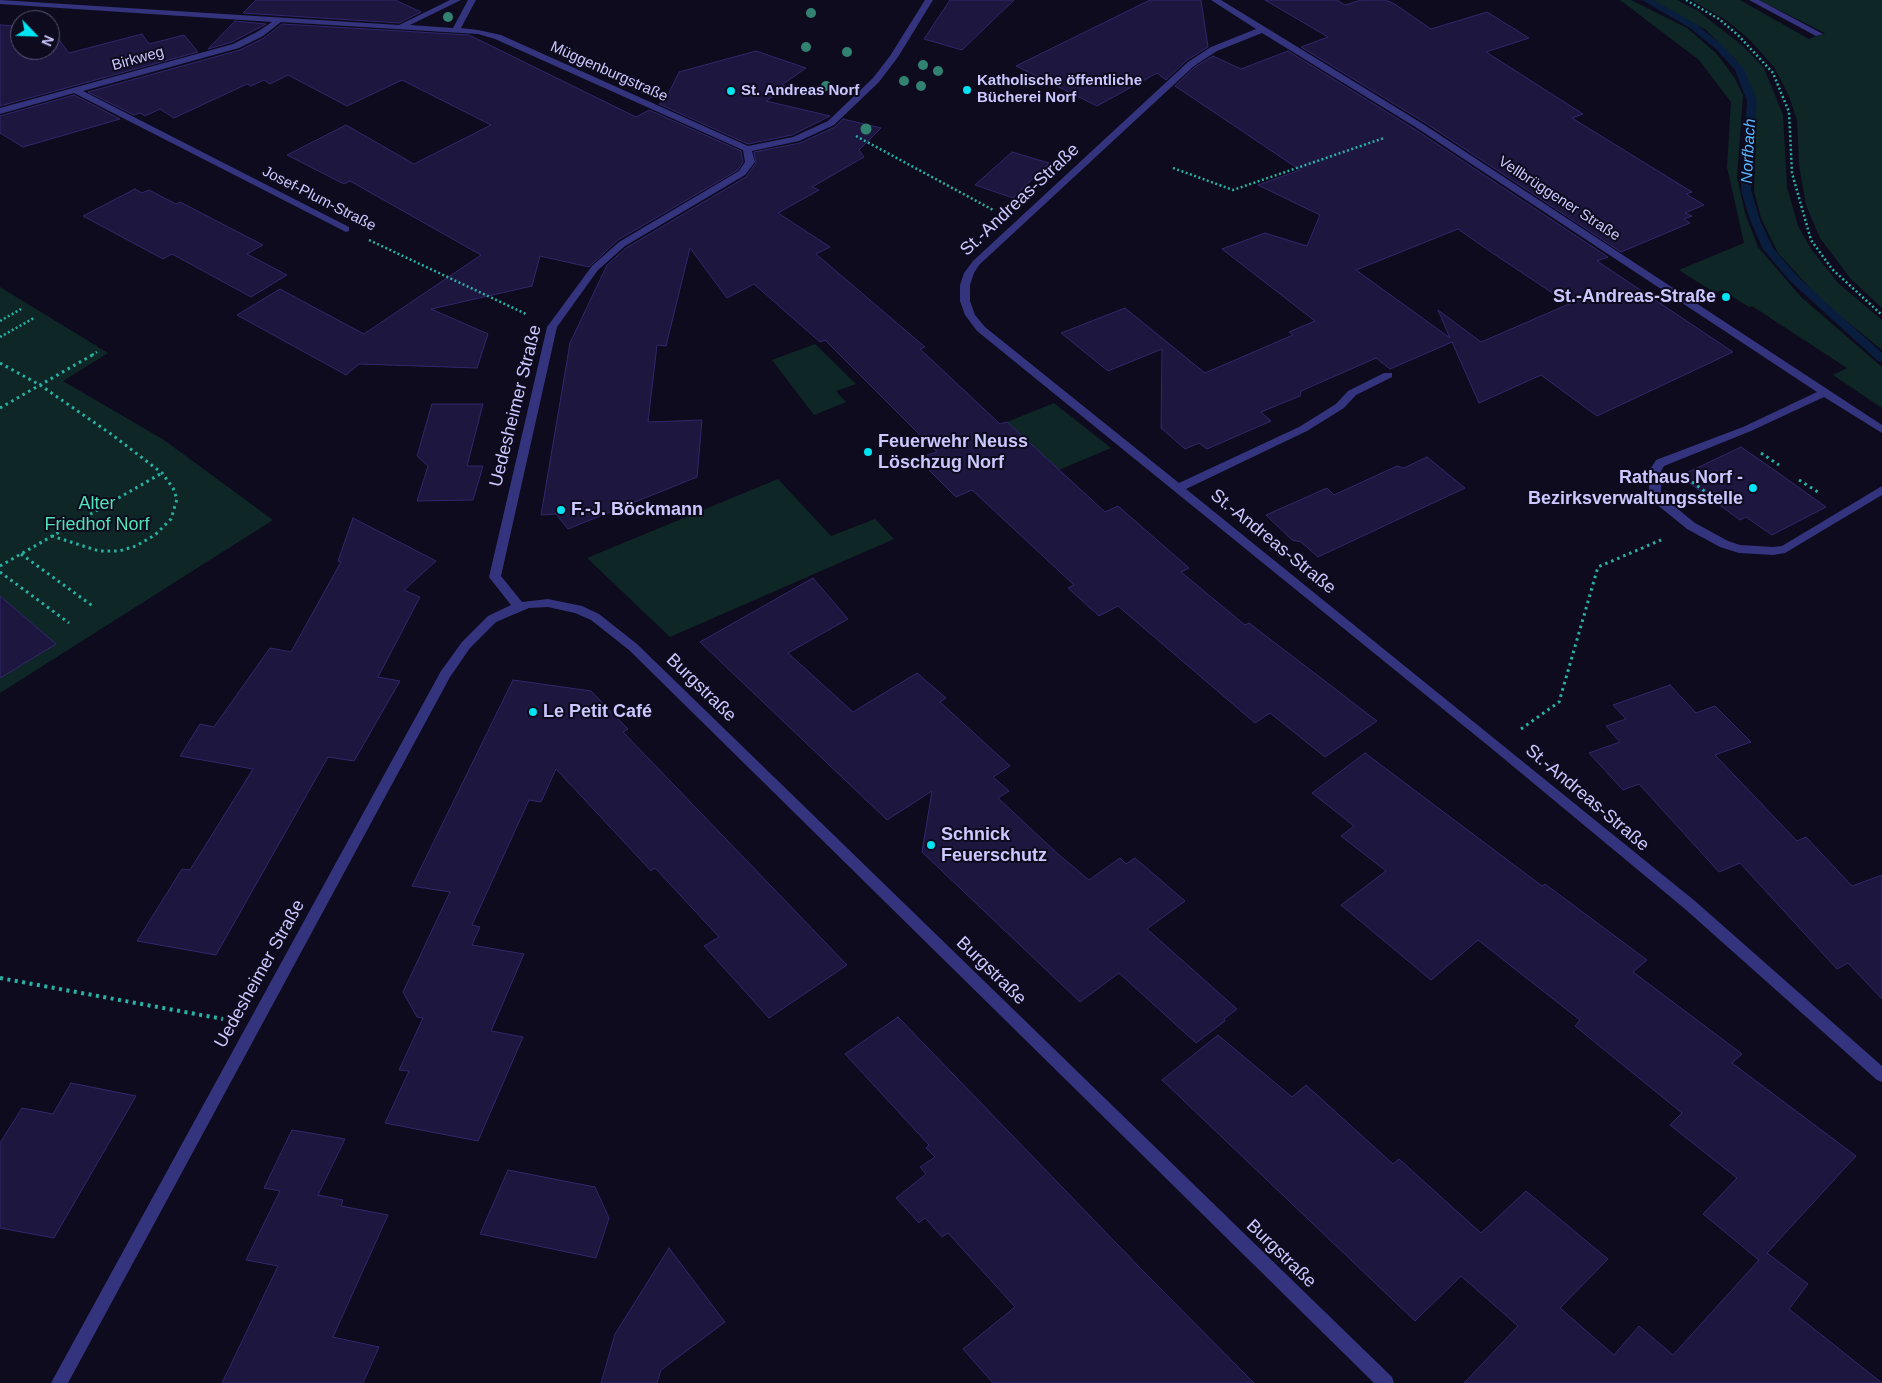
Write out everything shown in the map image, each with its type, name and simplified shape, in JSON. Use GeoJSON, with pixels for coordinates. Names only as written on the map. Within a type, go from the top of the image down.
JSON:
{"type":"FeatureCollection","features":[{"type":"Feature","properties":{"kind":"street","name":"Müggenburgstraße"},"geometry":{"type":"LineString","coordinates":[[398,28],[457,0]]}},
{"type":"Feature","properties":{"kind":"street"},"geometry":{"type":"LineString","coordinates":[[456,31],[472,0]]}},
{"type":"Feature","properties":{"kind":"street"},"geometry":{"type":"LineString","coordinates":[[747,149],[796,139],[831,122],[876,80],[894,57],[929,0]]}},
{"type":"Feature","properties":{"kind":"street","name":"Vellbrüggener Straße"},"geometry":{"type":"LineString","coordinates":[[1215,0],[1420,126],[1882,430]]}},
{"type":"Feature","properties":{"kind":"street"},"geometry":{"type":"LineString","coordinates":[[1753,0],[1819,34]]}},
{"type":"Feature","properties":{"kind":"street","name":"Müggenburgstraße"},"geometry":{"type":"LineString","coordinates":[[0,2],[278,21],[478,32],[498,36],[747,149]]}},
{"type":"Feature","properties":{"kind":"street","name":"Birkweg"},"geometry":{"type":"LineString","coordinates":[[0,111],[236,46],[260,34],[278,21]]}},
{"type":"Feature","properties":{"kind":"street","name":"St.-Andreas-Straße"},"geometry":{"type":"LineString","coordinates":[[1264,29],[1214,49],[1196,60],[976,263],[969,273],[964,293],[970,315],[981,329],[1496,745],[1690,905],[1882,1075]]}},
{"type":"Feature","properties":{"kind":"street","name":"Josef-Plum-Straße"},"geometry":{"type":"LineString","coordinates":[[76,91],[346,229]]}},
{"type":"Feature","properties":{"kind":"street","name":"Uedesheimer Straße"},"geometry":{"type":"LineString","coordinates":[[519,606],[495,577],[552,327],[571,298],[601,262],[622,244],[742,173],[750,162],[747,149]]}},
{"type":"Feature","properties":{"kind":"street"},"geometry":{"type":"LineString","coordinates":[[1178,488],[1303,429],[1340,406],[1352,393],[1388,375]]}},
{"type":"Feature","properties":{"kind":"street"},"geometry":{"type":"LineString","coordinates":[[1826,392],[1734,434],[1660,464],[1655,471],[1655,492],[1664,504],[1691,526],[1724,544],[1739,549],[1758,551],[1785,549],[1882,490]]}},
{"type":"Feature","properties":{"kind":"street","name":"Uedesheimer Straße"},"geometry":{"type":"LineString","coordinates":[[60,1383],[445,674],[477,632],[499,615],[519,606],[537,603],[558,604]]}},
{"type":"Feature","properties":{"kind":"street","name":"Burgstraße"},"geometry":{"type":"LineString","coordinates":[[558,604],[578,609],[595,617],[633,647],[1386,1383]]}},
{"type":"Feature","properties":{"kind":"path"},"geometry":{"type":"LineString","coordinates":[[1686,0],[1719,19],[1738,35],[1773,73],[1789,112],[1792,173],[1811,240],[1832,269],[1882,315]]}},
{"type":"Feature","properties":{"kind":"path"},"geometry":{"type":"LineString","coordinates":[[831,122],[1019,224]]}},
{"type":"Feature","properties":{"kind":"path"},"geometry":{"type":"LineString","coordinates":[[1173,168],[1233,190],[1420,126]]}},
{"type":"Feature","properties":{"kind":"path","name":"Josef-Plum-Straße"},"geometry":{"type":"LineString","coordinates":[[346,229],[552,327]]}},
{"type":"Feature","properties":{"kind":"path"},"geometry":{"type":"LineString","coordinates":[[0,321],[22,309]]}},
{"type":"Feature","properties":{"kind":"path"},"geometry":{"type":"LineString","coordinates":[[0,337],[34,318]]}},
{"type":"Feature","properties":{"kind":"path"},"geometry":{"type":"LineString","coordinates":[[0,408],[97,352]]}},
{"type":"Feature","properties":{"kind":"path"},"geometry":{"type":"LineString","coordinates":[[0,363],[40,385],[98,424],[162,473],[173,488],[178,499],[171,519],[155,535],[136,546],[119,551],[99,552],[52,536]]}},
{"type":"Feature","properties":{"kind":"path"},"geometry":{"type":"LineString","coordinates":[[0,566],[162,473]]}},
{"type":"Feature","properties":{"kind":"path"},"geometry":{"type":"LineString","coordinates":[[1496,745],[1559,702],[1598,567],[1691,526]]}},
{"type":"Feature","properties":{"kind":"path"},"geometry":{"type":"LineString","coordinates":[[21,554],[94,607]]}},
{"type":"Feature","properties":{"kind":"path"},"geometry":{"type":"LineString","coordinates":[[0,572],[69,623]]}},
{"type":"Feature","properties":{"kind":"path"},"geometry":{"type":"LineString","coordinates":[[0,978],[253,1025]]}},
{"type":"Feature","properties":{"kind":"green space"},"geometry":{"type":"Polygon","coordinates":[[[1620,0],[1631,0],[1687,28],[1716,53],[1734,77],[1743,95],[1737,177],[1745,213],[1758,247],[1801,297],[1882,367],[1882,408],[1833,375],[1847,368],[1752,306],[1749,307],[1722,290],[1715,293],[1679,270],[1744,243],[1727,167],[1731,102],[1699,60],[1620,0]]]}},
{"type":"Feature","properties":{"kind":"green space"},"geometry":{"type":"Polygon","coordinates":[[[1652,0],[1677,0],[1698,11],[1744,47],[1764,68],[1783,115],[1787,187],[1798,226],[1811,249],[1839,284],[1882,320],[1882,350],[1821,300],[1778,253],[1761,218],[1754,191],[1755,96],[1737,61],[1706,30],[1652,0]]]}},
{"type":"Feature","properties":{"kind":"green space"},"geometry":{"type":"Polygon","coordinates":[[[1691,0],[1740,0],[1809,39],[1825,33],[1759,0],[1882,0],[1882,308],[1850,278],[1820,238],[1806,205],[1799,165],[1797,120],[1789,96],[1774,67],[1749,39],[1726,20],[1691,0]]]}},
{"type":"Feature","properties":{"kind":"green space","name":"Alter Friedhof Norf"},"geometry":{"type":"Polygon","coordinates":[[[0,287],[108,353],[63,381],[164,440],[273,520],[0,693],[0,287]]]}},
{"type":"Feature","properties":{"kind":"green space"},"geometry":{"type":"Polygon","coordinates":[[[815,344],[856,384],[836,391],[846,402],[814,415],[772,360],[815,344]]]}},
{"type":"Feature","properties":{"kind":"green space"},"geometry":{"type":"Polygon","coordinates":[[[1054,403],[1111,448],[1059,470],[1007,422],[1054,403]]]}},
{"type":"Feature","properties":{"kind":"green space"},"geometry":{"type":"Polygon","coordinates":[[[778,479],[831,536],[875,519],[894,539],[670,637],[587,558],[778,479]]]}},
{"type":"Feature","properties":{"kind":"building"},"geometry":{"type":"Polygon","coordinates":[[[256,0],[395,0],[421,12],[399,23],[243,13],[256,0]]]}},
{"type":"Feature","properties":{"kind":"building"},"geometry":{"type":"Polygon","coordinates":[[[950,0],[1014,0],[962,50],[924,39],[950,0]]]}},
{"type":"Feature","properties":{"kind":"building"},"geometry":{"type":"Polygon","coordinates":[[[1150,0],[1201,0],[1208,47],[1187,60],[1166,80],[1157,73],[1097,106],[1016,66],[1150,0]]]}},
{"type":"Feature","properties":{"kind":"building"},"geometry":{"type":"Polygon","coordinates":[[[1265,0],[1337,0],[1345,5],[1361,0],[1385,0],[1393,3],[1431,29],[1487,12],[1529,38],[1486,52],[1583,114],[1572,118],[1692,192],[1686,194],[1704,205],[1685,213],[1692,216],[1684,219],[1690,223],[1621,252],[1424,122],[1301,47],[1328,37],[1265,0]]]}},
{"type":"Feature","properties":{"kind":"building"},"geometry":{"type":"Polygon","coordinates":[[[235,21],[266,24],[232,42],[208,49],[235,21]]]}},
{"type":"Feature","properties":{"kind":"building"},"geometry":{"type":"Polygon","coordinates":[[[282,24],[469,35],[636,117],[649,110],[741,151],[743,162],[738,170],[618,240],[589,267],[540,256],[532,286],[431,309],[488,334],[477,368],[359,364],[346,375],[237,315],[280,289],[364,334],[481,255],[350,181],[344,184],[287,155],[346,125],[414,164],[491,125],[402,80],[347,106],[288,75],[270,84],[264,80],[251,86],[247,84],[174,118],[160,109],[145,116],[140,113],[134,115],[88,92],[240,50],[264,38],[282,24]]]}},
{"type":"Feature","properties":{"kind":"building"},"geometry":{"type":"Polygon","coordinates":[[[0,25],[10,26],[10,60],[60,60],[60,41],[69,53],[142,34],[149,44],[184,35],[198,52],[0,106],[0,25]]]}},
{"type":"Feature","properties":{"kind":"building","name":"St. Andreas Norf"},"geometry":{"type":"Polygon","coordinates":[[[756,51],[806,68],[782,85],[788,87],[766,101],[830,116],[792,135],[748,144],[659,104],[665,101],[679,72],[756,51]]]}},
{"type":"Feature","properties":{"kind":"building"},"geometry":{"type":"Polygon","coordinates":[[[1288,51],[1416,130],[1608,257],[1597,261],[1733,352],[1597,416],[1541,375],[1479,403],[1452,342],[1390,369],[1376,358],[1301,391],[1300,396],[1261,412],[1271,421],[1207,449],[1199,443],[1185,449],[1161,428],[1162,349],[1108,371],[1061,333],[1125,308],[1205,373],[1293,335],[1289,332],[1315,321],[1222,249],[1265,233],[1307,246],[1320,215],[1258,185],[1300,170],[1175,86],[1195,67],[1213,56],[1241,69],[1288,51]],[[1458,229],[1356,270],[1450,338],[1438,310],[1481,342],[1569,304],[1458,229]]]}},
{"type":"Feature","properties":{"kind":"building"},"geometry":{"type":"Polygon","coordinates":[[[74,95],[120,119],[23,147],[0,133],[0,116],[74,95]]]}},
{"type":"Feature","properties":{"kind":"building"},"geometry":{"type":"Polygon","coordinates":[[[843,119],[881,128],[859,150],[864,157],[812,187],[819,190],[778,213],[830,247],[816,254],[925,347],[920,349],[1000,424],[1007,422],[1105,512],[1118,506],[1189,568],[1181,572],[1245,625],[1249,623],[1377,721],[1325,757],[1270,713],[1255,723],[1118,606],[1099,616],[1068,588],[1074,585],[972,490],[956,497],[922,463],[931,459],[927,455],[937,452],[825,340],[820,342],[754,284],[727,298],[690,248],[666,346],[657,345],[648,422],[702,420],[697,477],[568,529],[556,514],[541,515],[570,343],[607,265],[626,248],[746,177],[756,163],[754,152],[800,143],[835,127],[843,119]]]}},
{"type":"Feature","properties":{"kind":"building"},"geometry":{"type":"Polygon","coordinates":[[[1012,152],[1049,163],[1013,198],[975,185],[1012,152]]]}},
{"type":"Feature","properties":{"kind":"building"},"geometry":{"type":"Polygon","coordinates":[[[135,189],[142,193],[149,190],[176,204],[180,202],[263,245],[247,254],[287,275],[251,297],[172,254],[163,259],[83,216],[135,189]]]}},
{"type":"Feature","properties":{"kind":"building"},"geometry":{"type":"Polygon","coordinates":[[[432,404],[483,404],[467,466],[483,466],[473,500],[417,501],[428,466],[417,456],[432,404]]]}},
{"type":"Feature","properties":{"kind":"building","name":"Rathaus Norf - Bezirksverwaltungsstelle"},"geometry":{"type":"Polygon","coordinates":[[[1741,447],[1826,507],[1772,535],[1746,517],[1740,520],[1680,476],[1741,447]]]}},
{"type":"Feature","properties":{"kind":"building"},"geometry":{"type":"Polygon","coordinates":[[[1427,457],[1465,488],[1318,557],[1301,542],[1292,540],[1266,515],[1327,488],[1334,495],[1397,466],[1404,468],[1427,457]]]}},
{"type":"Feature","properties":{"kind":"building"},"geometry":{"type":"Polygon","coordinates":[[[353,518],[436,561],[404,590],[420,597],[378,677],[400,681],[354,761],[328,757],[216,955],[137,941],[182,869],[190,870],[253,769],[180,756],[200,724],[214,727],[270,648],[291,652],[341,562],[338,561],[353,518]]]}},
{"type":"Feature","properties":{"kind":"building"},"geometry":{"type":"Polygon","coordinates":[[[813,578],[848,619],[788,653],[853,712],[917,673],[946,698],[940,702],[1010,766],[993,777],[1009,791],[998,798],[1058,854],[1089,880],[1120,858],[1126,864],[1135,858],[1185,901],[1147,929],[1237,1009],[1224,1019],[1225,1021],[1196,1043],[1119,973],[1080,1002],[922,852],[932,791],[887,820],[700,642],[813,578]]]}},
{"type":"Feature","properties":{"kind":"building"},"geometry":{"type":"Polygon","coordinates":[[[0,596],[56,644],[0,678],[0,596]]]}},
{"type":"Feature","properties":{"kind":"building"},"geometry":{"type":"Polygon","coordinates":[[[513,680],[591,691],[628,729],[623,732],[847,965],[769,1018],[704,946],[719,937],[655,868],[651,871],[556,769],[541,802],[529,800],[472,925],[480,927],[472,945],[524,954],[491,1031],[523,1037],[478,1141],[385,1123],[409,1071],[399,1070],[423,1018],[417,1017],[403,992],[450,892],[412,886],[513,680]]]}},
{"type":"Feature","properties":{"kind":"building"},"geometry":{"type":"Polygon","coordinates":[[[1670,685],[1696,713],[1715,706],[1751,742],[1715,755],[1797,841],[1806,837],[1852,886],[1882,875],[1882,999],[1848,963],[1837,969],[1740,863],[1719,872],[1639,784],[1623,790],[1589,753],[1620,742],[1606,726],[1626,719],[1613,705],[1670,685]]]}},
{"type":"Feature","properties":{"kind":"building"},"geometry":{"type":"Polygon","coordinates":[[[1365,753],[1542,886],[1545,884],[1647,960],[1633,972],[1742,1054],[1732,1063],[1856,1156],[1767,1253],[1808,1284],[1789,1309],[1882,1383],[1464,1383],[1518,1326],[1461,1276],[1415,1321],[1162,1080],[1218,1035],[1292,1097],[1306,1085],[1393,1164],[1399,1159],[1481,1233],[1526,1191],[1608,1259],[1560,1308],[1614,1355],[1639,1326],[1673,1355],[1759,1260],[1703,1214],[1737,1178],[1670,1125],[1682,1113],[1575,1026],[1580,1020],[1478,940],[1431,980],[1341,905],[1386,871],[1341,836],[1354,826],[1312,793],[1365,753]]]}},
{"type":"Feature","properties":{"kind":"building"},"geometry":{"type":"Polygon","coordinates":[[[898,1017],[1254,1383],[993,1383],[963,1349],[1015,1307],[948,1233],[942,1237],[925,1218],[919,1223],[896,1198],[926,1174],[920,1167],[935,1157],[926,1148],[929,1145],[845,1054],[898,1017]]]}},
{"type":"Feature","properties":{"kind":"building"},"geometry":{"type":"Polygon","coordinates":[[[71,1083],[136,1096],[54,1238],[0,1228],[0,1143],[22,1108],[53,1114],[71,1083]]]}},
{"type":"Feature","properties":{"kind":"building"},"geometry":{"type":"Polygon","coordinates":[[[292,1130],[345,1139],[318,1195],[343,1200],[341,1206],[388,1215],[333,1337],[379,1347],[363,1383],[222,1383],[278,1266],[246,1260],[280,1191],[264,1188],[292,1130]]]}},
{"type":"Feature","properties":{"kind":"building"},"geometry":{"type":"Polygon","coordinates":[[[508,1170],[595,1187],[609,1218],[596,1258],[480,1234],[508,1170]]]}},
{"type":"Feature","properties":{"kind":"building"},"geometry":{"type":"Polygon","coordinates":[[[669,1248],[725,1322],[661,1370],[657,1383],[601,1383],[615,1334],[669,1248]]]}},
{"type":"Feature","properties":{"kind":"waterway","name":"Norfbach"},"geometry":{"type":"LineString","coordinates":[[1646,0],[1693,26],[1719,47],[1739,69],[1752,101],[1746,190],[1755,220],[1768,249],[1794,279],[1882,359]]}},
{"type":"Feature","properties":{"kind":"place","name":"Katholische öffentliche Bücherei Norf"},"geometry":{"type":"Point","coordinates":[967,90]}},
{"type":"Feature","properties":{"kind":"place","name":"St. Andreas Norf"},"geometry":{"type":"Point","coordinates":[731,91]}},
{"type":"Feature","properties":{"kind":"place","name":"St.-Andreas-Straße"},"geometry":{"type":"Point","coordinates":[1726,297]}},
{"type":"Feature","properties":{"kind":"place","name":"Feuerwehr Neuss Löschzug Norf"},"geometry":{"type":"Point","coordinates":[868,452]}},
{"type":"Feature","properties":{"kind":"place","name":"Rathaus Norf - Bezirksverwaltungsstelle"},"geometry":{"type":"Point","coordinates":[1753,488]}},
{"type":"Feature","properties":{"kind":"place","name":"F.-J. Böckmann"},"geometry":{"type":"Point","coordinates":[561,510]}},
{"type":"Feature","properties":{"kind":"place","name":"Le Petit Café"},"geometry":{"type":"Point","coordinates":[533,712]}},
{"type":"Feature","properties":{"kind":"place","name":"Schnick Feuerschutz"},"geometry":{"type":"Point","coordinates":[931,845]}}]}
